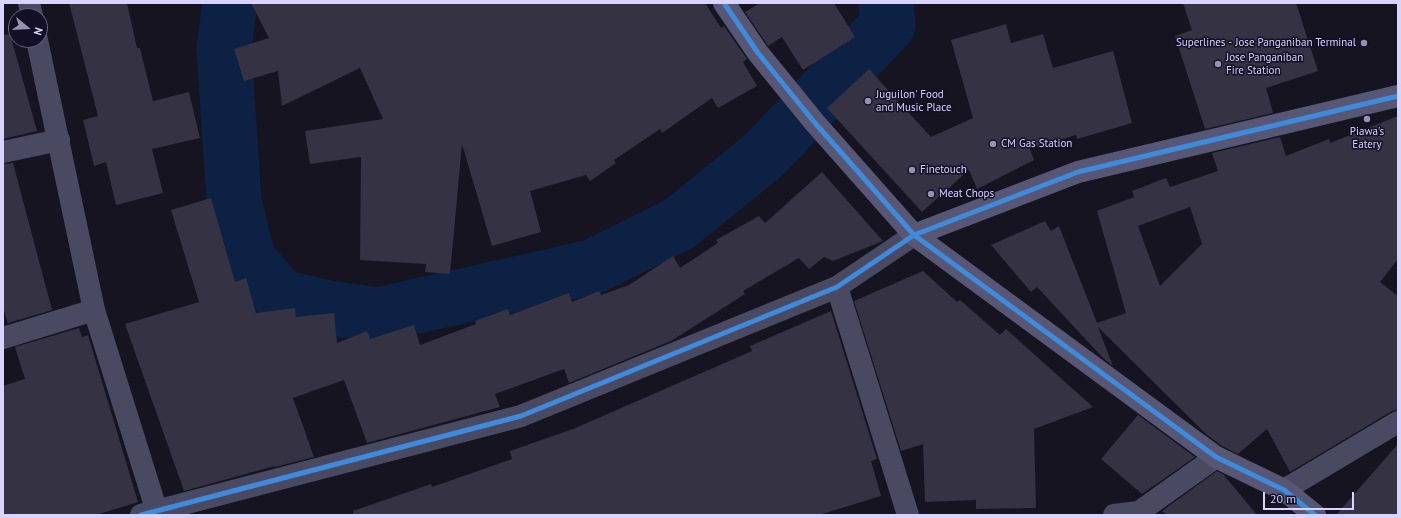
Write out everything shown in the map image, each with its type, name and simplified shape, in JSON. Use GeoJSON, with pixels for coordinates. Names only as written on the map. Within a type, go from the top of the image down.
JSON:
{"type":"FeatureCollection","features":[{"type":"Feature","properties":{"kind":"street"},"geometry":{"type":"LineString","coordinates":[[724,3],[758,53],[815,123],[914,235],[1216,457],[1284,490],[1315,515]]}},
{"type":"Feature","properties":{"kind":"street"},"geometry":{"type":"LineString","coordinates":[[39,48],[94,310],[152,513],[520,416],[837,287],[914,235],[1078,172],[1398,96]]}},
{"type":"Feature","properties":{"kind":"street"},"geometry":{"type":"LineString","coordinates":[[3,152],[59,140]]}},
{"type":"Feature","properties":{"kind":"street"},"geometry":{"type":"LineString","coordinates":[[837,287],[908,515]]}},
{"type":"Feature","properties":{"kind":"street"},"geometry":{"type":"LineString","coordinates":[[3,338],[94,310]]}},
{"type":"Feature","properties":{"kind":"street"},"geometry":{"type":"LineString","coordinates":[[1284,490],[1398,422]]}},
{"type":"Feature","properties":{"kind":"street"},"geometry":{"type":"LineString","coordinates":[[1114,515],[1139,512],[1216,457]]}},
{"type":"Feature","properties":{"kind":"building"},"geometry":{"type":"Polygon","coordinates":[[[69,3],[127,3],[137,48],[140,48],[153,101],[189,92],[200,138],[152,149],[163,193],[116,205],[106,162],[94,166],[83,120],[98,116],[69,3]]]}},
{"type":"Feature","properties":{"kind":"building"},"geometry":{"type":"Polygon","coordinates":[[[251,3],[705,3],[721,28],[724,26],[747,59],[743,62],[757,86],[718,108],[712,98],[662,133],[660,129],[614,160],[616,163],[590,181],[586,175],[530,191],[541,232],[492,246],[462,144],[450,274],[425,272],[426,264],[360,260],[361,157],[310,164],[305,131],[383,119],[360,68],[282,106],[278,71],[244,81],[234,49],[269,38],[251,3]]]}},
{"type":"Feature","properties":{"kind":"building"},"geometry":{"type":"Polygon","coordinates":[[[760,3],[834,3],[855,37],[803,70],[782,37],[768,46],[745,12],[760,3]]]}},
{"type":"Feature","properties":{"kind":"building"},"geometry":{"type":"Polygon","coordinates":[[[1183,3],[1296,3],[1318,71],[1266,88],[1273,113],[1205,129],[1175,36],[1192,30],[1183,3]]]}},
{"type":"Feature","properties":{"kind":"building"},"geometry":{"type":"Polygon","coordinates":[[[1006,24],[1011,43],[1043,34],[1053,68],[1113,51],[1132,123],[1077,139],[1076,135],[1030,149],[1034,160],[977,189],[969,170],[922,212],[827,108],[869,69],[931,137],[973,118],[951,40],[1006,24]]]}},
{"type":"Feature","properties":{"kind":"building"},"geometry":{"type":"Polygon","coordinates":[[[8,34],[8,48],[14,48],[37,131],[3,139],[3,35],[8,34]]]}},
{"type":"Feature","properties":{"kind":"building"},"geometry":{"type":"Polygon","coordinates":[[[1398,116],[1398,259],[1380,282],[1398,296],[1398,410],[1392,411],[1290,472],[1267,429],[1238,454],[1222,446],[1206,434],[1098,327],[1113,366],[1103,358],[1037,287],[1031,292],[991,245],[1045,221],[1051,231],[1059,226],[1097,323],[1126,313],[1097,211],[1134,197],[1132,191],[1166,178],[1170,187],[1218,171],[1212,153],[1280,137],[1286,156],[1329,139],[1330,143],[1398,116]],[[1190,207],[1138,226],[1160,286],[1202,244],[1190,207]]]}},
{"type":"Feature","properties":{"kind":"building"},"geometry":{"type":"Polygon","coordinates":[[[13,163],[52,310],[8,323],[3,308],[3,164],[13,163]]]}},
{"type":"Feature","properties":{"kind":"building"},"geometry":{"type":"Polygon","coordinates":[[[822,172],[883,241],[833,261],[824,257],[809,269],[799,258],[743,291],[745,294],[671,341],[569,383],[564,369],[495,394],[500,407],[367,443],[344,380],[293,398],[314,457],[184,491],[125,324],[199,302],[171,210],[211,198],[235,282],[246,278],[256,313],[295,308],[296,317],[334,313],[337,343],[367,331],[370,339],[414,325],[420,345],[476,324],[475,321],[508,309],[510,315],[569,293],[572,302],[599,291],[601,295],[629,285],[673,256],[680,268],[718,243],[716,240],[759,216],[765,223],[822,172]]]}},
{"type":"Feature","properties":{"kind":"building"},"geometry":{"type":"Polygon","coordinates":[[[923,271],[957,302],[960,300],[1000,335],[1006,329],[1093,407],[1034,429],[1036,508],[976,509],[976,500],[925,502],[923,444],[901,451],[854,301],[923,271]]]}},
{"type":"Feature","properties":{"kind":"building"},"geometry":{"type":"Polygon","coordinates":[[[831,311],[877,459],[871,461],[881,496],[819,515],[353,515],[353,511],[431,484],[432,487],[512,459],[510,451],[573,429],[752,351],[750,346],[831,311]]]}},
{"type":"Feature","properties":{"kind":"building"},"geometry":{"type":"Polygon","coordinates":[[[79,328],[82,337],[88,335],[138,502],[96,515],[3,515],[3,386],[25,379],[15,347],[79,328]]]}},
{"type":"Feature","properties":{"kind":"building"},"geometry":{"type":"Polygon","coordinates":[[[1138,415],[1195,457],[1142,494],[1101,459],[1138,415]]]}},
{"type":"Feature","properties":{"kind":"building"},"geometry":{"type":"Polygon","coordinates":[[[1398,444],[1398,515],[1336,515],[1398,444]]]}},
{"type":"Feature","properties":{"kind":"building"},"geometry":{"type":"Polygon","coordinates":[[[1217,471],[1223,474],[1257,515],[1167,515],[1162,511],[1217,471]]]}},
{"type":"Feature","properties":{"kind":"waterway"},"geometry":{"type":"LineString","coordinates":[[230,3],[224,49],[234,201],[248,259],[281,297],[329,308],[377,315],[592,267],[679,224],[764,155],[888,25],[886,3]]}},
{"type":"Feature","properties":{"kind":"cycle path"},"geometry":{"type":"LineString","coordinates":[[724,3],[758,53],[815,123],[914,235],[1216,457],[1284,490],[1315,515]]}},
{"type":"Feature","properties":{"kind":"cycle path"},"geometry":{"type":"LineString","coordinates":[[141,515],[521,416],[837,287],[914,235],[1078,172],[1398,96]]}},
{"type":"Feature","properties":{"kind":"place","name":"Superlines - Jose Panganiban Terminal"},"geometry":{"type":"Point","coordinates":[1364,43]}},
{"type":"Feature","properties":{"kind":"place","name":"Jose Panganiban Fire Station"},"geometry":{"type":"Point","coordinates":[1218,64]}},
{"type":"Feature","properties":{"kind":"place","name":"Juguilon' Food and Music Place"},"geometry":{"type":"Point","coordinates":[868,101]}},
{"type":"Feature","properties":{"kind":"place","name":"Piawa's Eatery"},"geometry":{"type":"Point","coordinates":[1367,119]}},
{"type":"Feature","properties":{"kind":"place","name":"CM Gas Station"},"geometry":{"type":"Point","coordinates":[993,144]}},
{"type":"Feature","properties":{"kind":"place","name":"Finetouch"},"geometry":{"type":"Point","coordinates":[912,170]}},
{"type":"Feature","properties":{"kind":"place","name":"Meat Chops"},"geometry":{"type":"Point","coordinates":[931,194]}}]}
